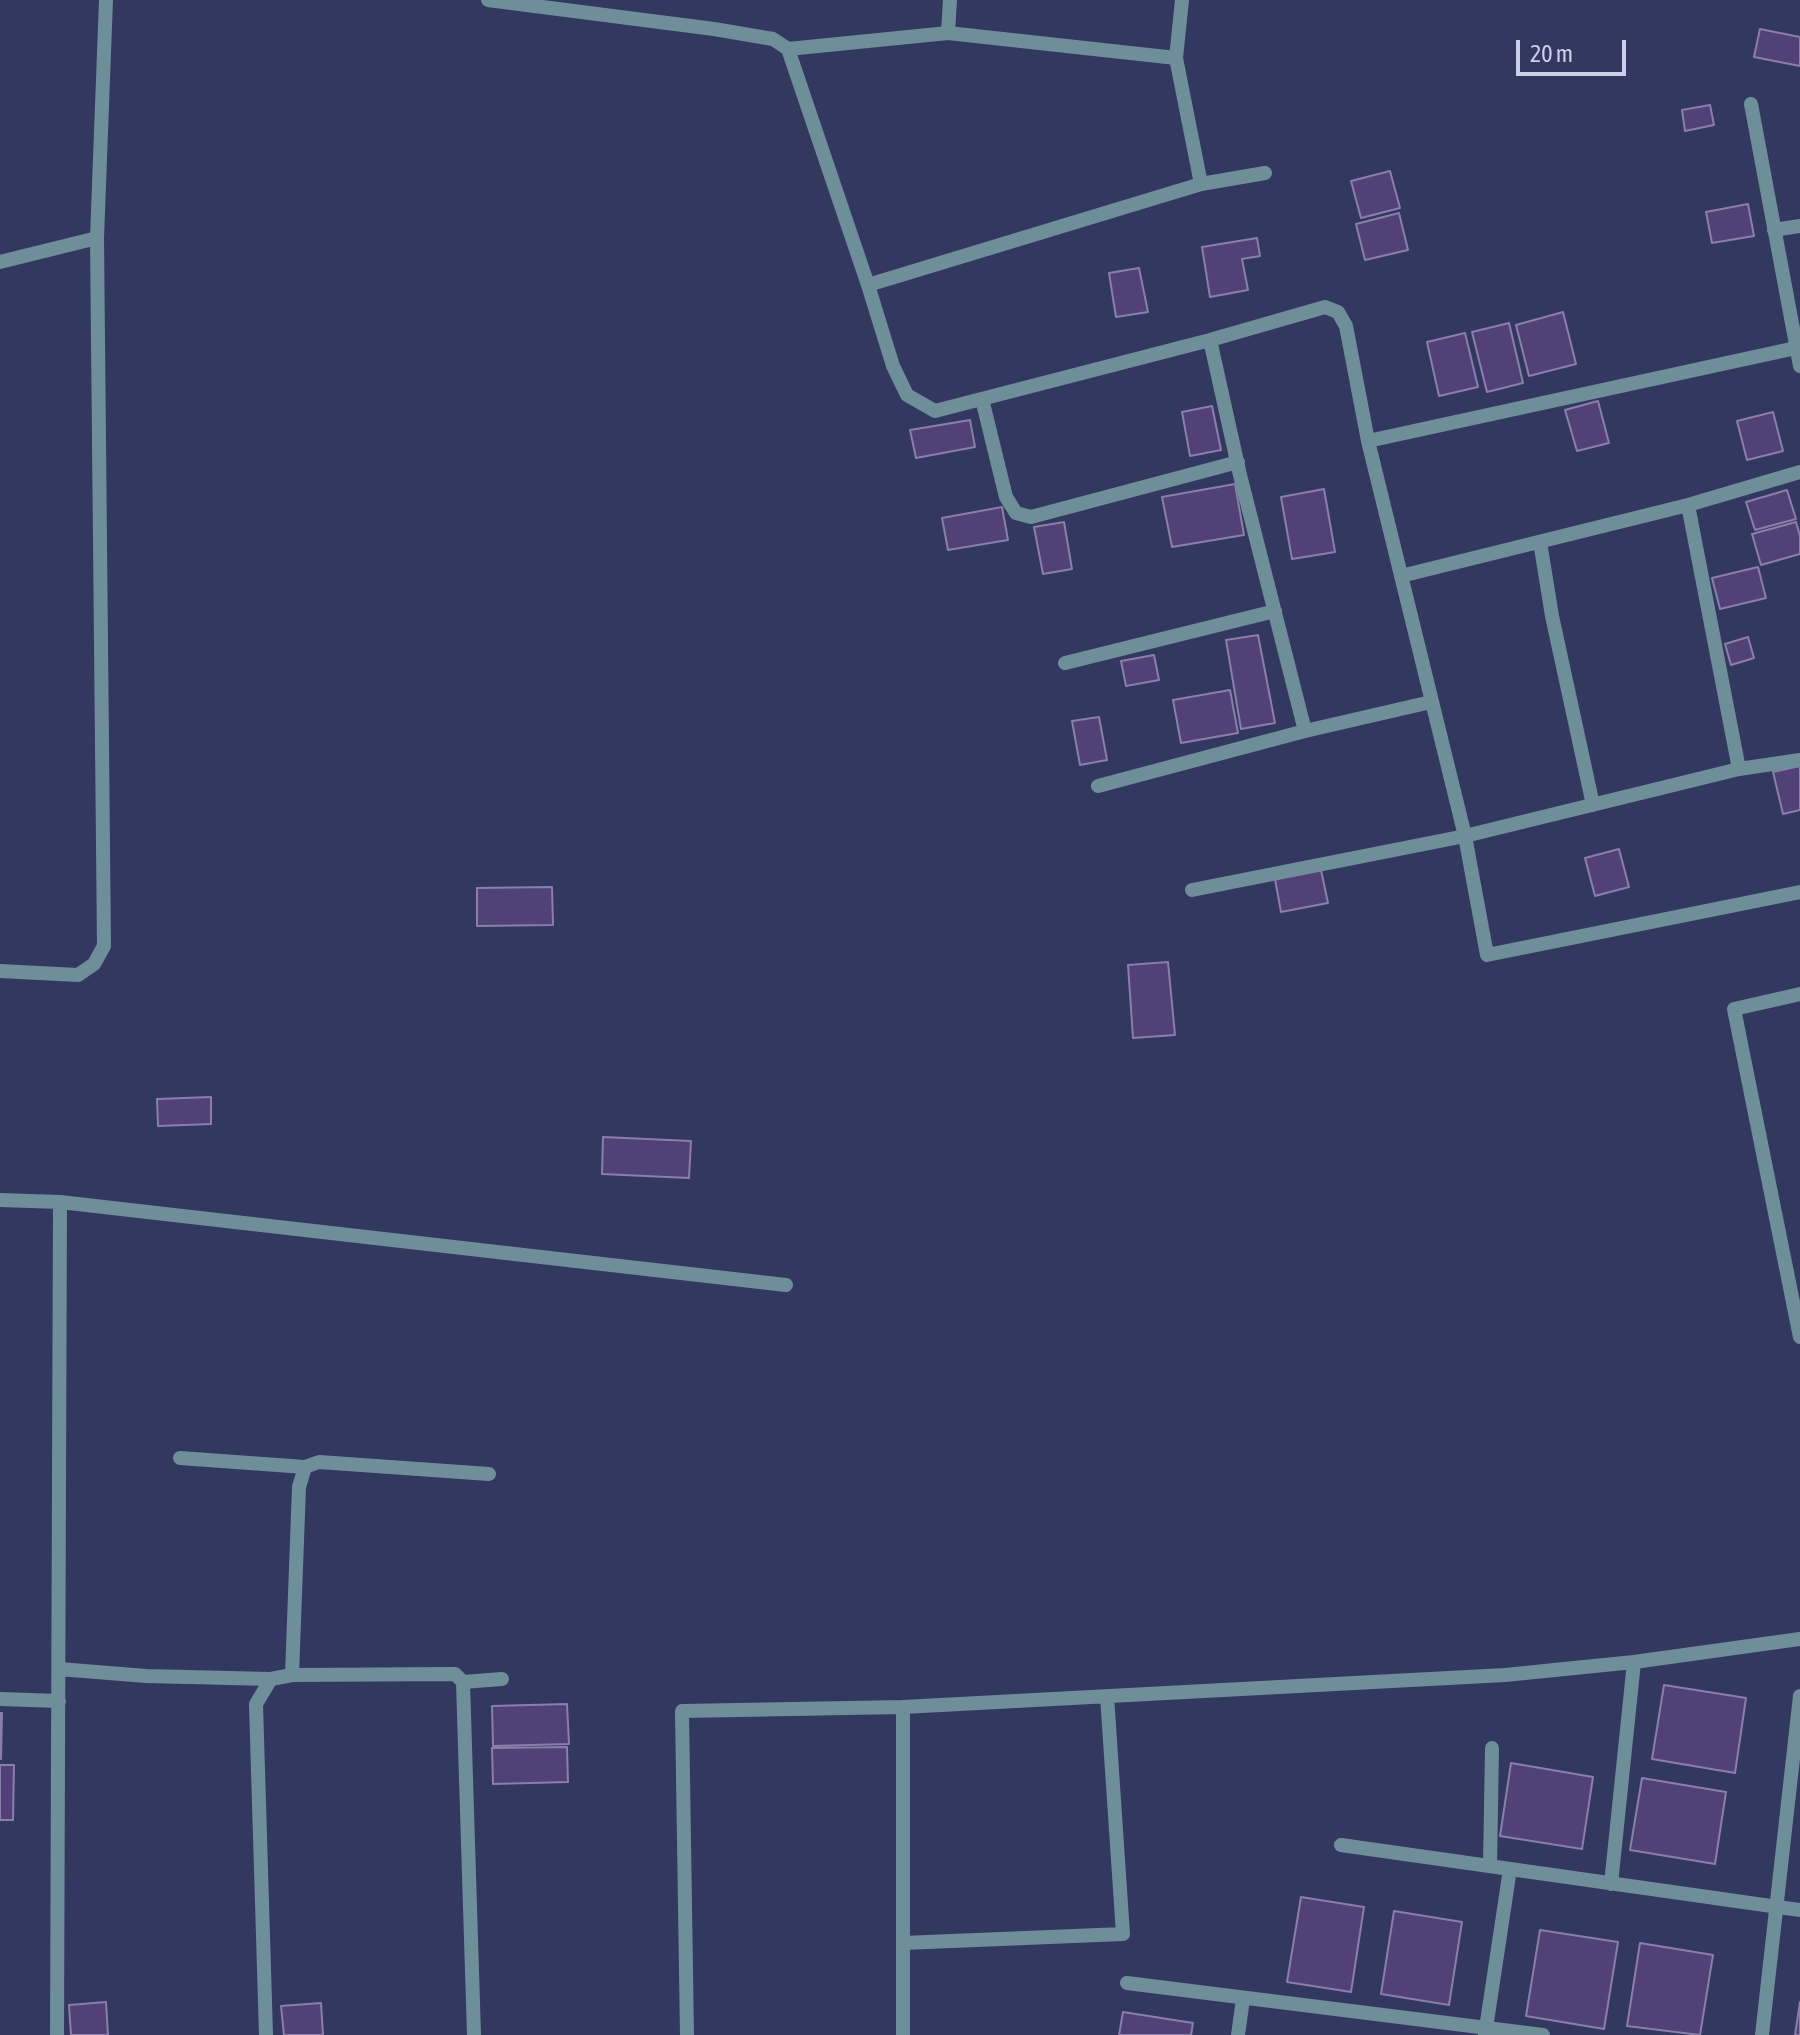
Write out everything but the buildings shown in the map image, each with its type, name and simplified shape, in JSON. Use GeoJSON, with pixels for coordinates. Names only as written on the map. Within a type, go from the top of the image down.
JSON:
{"type":"FeatureCollection","features":[{"type":"Feature","properties":{"kind":"street"},"geometry":{"type":"LineString","coordinates":[[0,971],[78,975],[94,964],[104,946],[97,238],[106,0]]}},
{"type":"Feature","properties":{"kind":"street"},"geometry":{"type":"LineString","coordinates":[[488,0],[714,29],[773,39],[788,49],[893,366],[907,395],[935,411],[1325,307],[1338,312],[1346,326],[1368,441],[1465,836],[1487,955],[1800,892]]}},
{"type":"Feature","properties":{"kind":"street"},"geometry":{"type":"LineString","coordinates":[[948,33],[950,0]]}},
{"type":"Feature","properties":{"kind":"street"},"geometry":{"type":"LineString","coordinates":[[1182,0],[1176,58],[1201,184]]}},
{"type":"Feature","properties":{"kind":"street"},"geometry":{"type":"LineString","coordinates":[[788,49],[948,33],[1176,58]]}},
{"type":"Feature","properties":{"kind":"street"},"geometry":{"type":"LineString","coordinates":[[1751,104],[1799,347],[1800,366]]}},
{"type":"Feature","properties":{"kind":"street"},"geometry":{"type":"LineString","coordinates":[[868,285],[1201,184],[1265,173]]}},
{"type":"Feature","properties":{"kind":"street"},"geometry":{"type":"LineString","coordinates":[[1774,230],[1800,226]]}},
{"type":"Feature","properties":{"kind":"street"},"geometry":{"type":"LineString","coordinates":[[0,262],[97,238]]}},
{"type":"Feature","properties":{"kind":"street"},"geometry":{"type":"LineString","coordinates":[[1210,340],[1305,731]]}},
{"type":"Feature","properties":{"kind":"street"},"geometry":{"type":"LineString","coordinates":[[1368,441],[1799,347]]}},
{"type":"Feature","properties":{"kind":"street"},"geometry":{"type":"LineString","coordinates":[[982,399],[1006,497],[1016,513],[1031,517],[1238,462]]}},
{"type":"Feature","properties":{"kind":"street"},"geometry":{"type":"LineString","coordinates":[[1401,576],[1688,505],[1800,472]]}},
{"type":"Feature","properties":{"kind":"street"},"geometry":{"type":"LineString","coordinates":[[1688,505],[1739,769]]}},
{"type":"Feature","properties":{"kind":"street"},"geometry":{"type":"LineString","coordinates":[[1540,542],[1552,616],[1593,805]]}},
{"type":"Feature","properties":{"kind":"street"},"geometry":{"type":"LineString","coordinates":[[1065,663],[1275,611]]}},
{"type":"Feature","properties":{"kind":"street"},"geometry":{"type":"LineString","coordinates":[[1098,786],[1305,731],[1431,702]]}},
{"type":"Feature","properties":{"kind":"street"},"geometry":{"type":"LineString","coordinates":[[1192,890],[1465,836],[1739,769],[1800,760]]}},
{"type":"Feature","properties":{"kind":"street"},"geometry":{"type":"LineString","coordinates":[[1800,994],[1734,1009],[1794,1281],[1800,1337]]}},
{"type":"Feature","properties":{"kind":"street"},"geometry":{"type":"LineString","coordinates":[[0,1200],[60,1202],[786,1285]]}},
{"type":"Feature","properties":{"kind":"street"},"geometry":{"type":"LineString","coordinates":[[57,2035],[60,1202]]}},
{"type":"Feature","properties":{"kind":"street"},"geometry":{"type":"LineString","coordinates":[[180,1458],[305,1467],[319,1462],[489,1474]]}},
{"type":"Feature","properties":{"kind":"street"},"geometry":{"type":"LineString","coordinates":[[292,1675],[299,1487],[305,1467]]}},
{"type":"Feature","properties":{"kind":"street"},"geometry":{"type":"LineString","coordinates":[[687,2035],[682,1711],[903,1707],[1505,1675],[1634,1662],[1800,1639]]}},
{"type":"Feature","properties":{"kind":"street"},"geometry":{"type":"LineString","coordinates":[[1611,1884],[1634,1662]]}},
{"type":"Feature","properties":{"kind":"street"},"geometry":{"type":"LineString","coordinates":[[59,1669],[146,1676],[271,1679],[292,1675],[455,1674],[463,1682],[474,2035]]}},
{"type":"Feature","properties":{"kind":"street"},"geometry":{"type":"LineString","coordinates":[[266,2035],[256,1704],[271,1679]]}},
{"type":"Feature","properties":{"kind":"street"},"geometry":{"type":"LineString","coordinates":[[463,1682],[502,1679]]}},
{"type":"Feature","properties":{"kind":"street"},"geometry":{"type":"LineString","coordinates":[[903,1943],[1123,1934],[1107,1696]]}},
{"type":"Feature","properties":{"kind":"street"},"geometry":{"type":"LineString","coordinates":[[1762,2035],[1797,1758],[1800,1696]]}},
{"type":"Feature","properties":{"kind":"street"},"geometry":{"type":"LineString","coordinates":[[0,1699],[59,1701]]}},
{"type":"Feature","properties":{"kind":"street"},"geometry":{"type":"LineString","coordinates":[[903,1707],[903,2035]]}},
{"type":"Feature","properties":{"kind":"street"},"geometry":{"type":"LineString","coordinates":[[1490,1866],[1492,1748]]}},
{"type":"Feature","properties":{"kind":"street"},"geometry":{"type":"LineString","coordinates":[[1341,1845],[1800,1910]]}},
{"type":"Feature","properties":{"kind":"street"},"geometry":{"type":"LineString","coordinates":[[1486,2031],[1510,1869]]}},
{"type":"Feature","properties":{"kind":"street"},"geometry":{"type":"LineString","coordinates":[[1127,1983],[1486,2031],[1543,2035]]}},
{"type":"Feature","properties":{"kind":"street"},"geometry":{"type":"LineString","coordinates":[[1238,2035],[1243,1999]]}}]}
